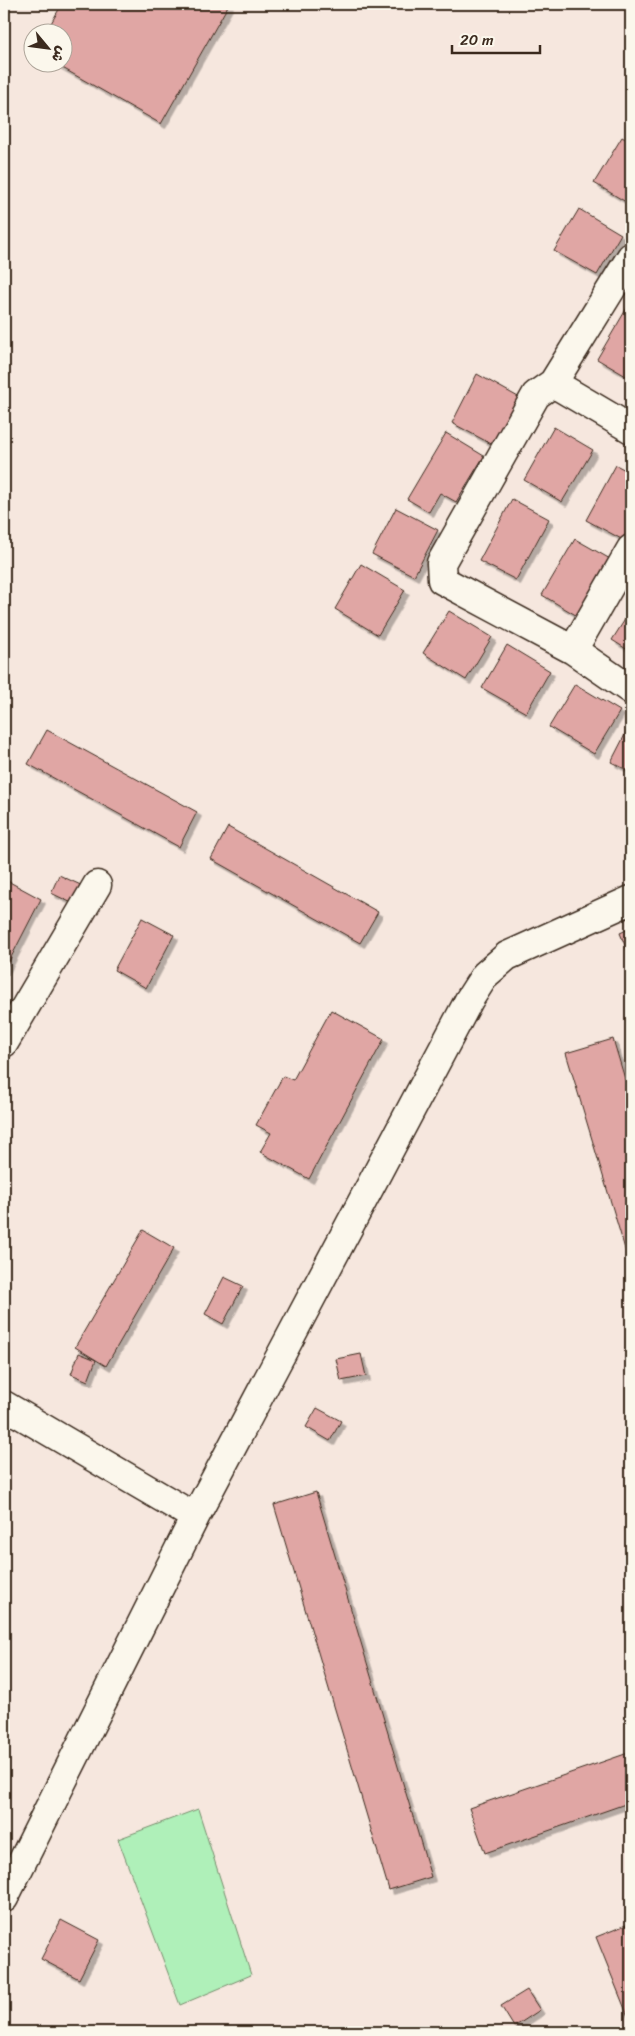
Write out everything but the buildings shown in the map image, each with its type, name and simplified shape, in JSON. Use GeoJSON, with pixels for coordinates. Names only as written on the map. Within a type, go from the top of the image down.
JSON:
{"type":"FeatureCollection","features":[{"type":"Feature","properties":{"kind":"street"},"geometry":{"type":"LineString","coordinates":[[631,257],[553,383],[536,395],[441,562],[442,580],[573,650],[631,690]]}},
{"type":"Feature","properties":{"kind":"street"},"geometry":{"type":"LineString","coordinates":[[553,383],[631,429]]}},
{"type":"Feature","properties":{"kind":"street"},"geometry":{"type":"LineString","coordinates":[[573,650],[631,549]]}},
{"type":"Feature","properties":{"kind":"street"},"geometry":{"type":"LineString","coordinates":[[4,1043],[97,885]]}},
{"type":"Feature","properties":{"kind":"street"},"geometry":{"type":"LineString","coordinates":[[4,1898],[195,1517],[468,1000],[485,975],[507,956],[631,900]]}},
{"type":"Feature","properties":{"kind":"street"},"geometry":{"type":"LineString","coordinates":[[4,1404],[195,1517]]}},
{"type":"Feature","properties":{"kind":"green space"},"geometry":{"type":"Polygon","coordinates":[[[198,1809],[251,1975],[180,2005],[118,1839],[198,1809]]]}}]}
